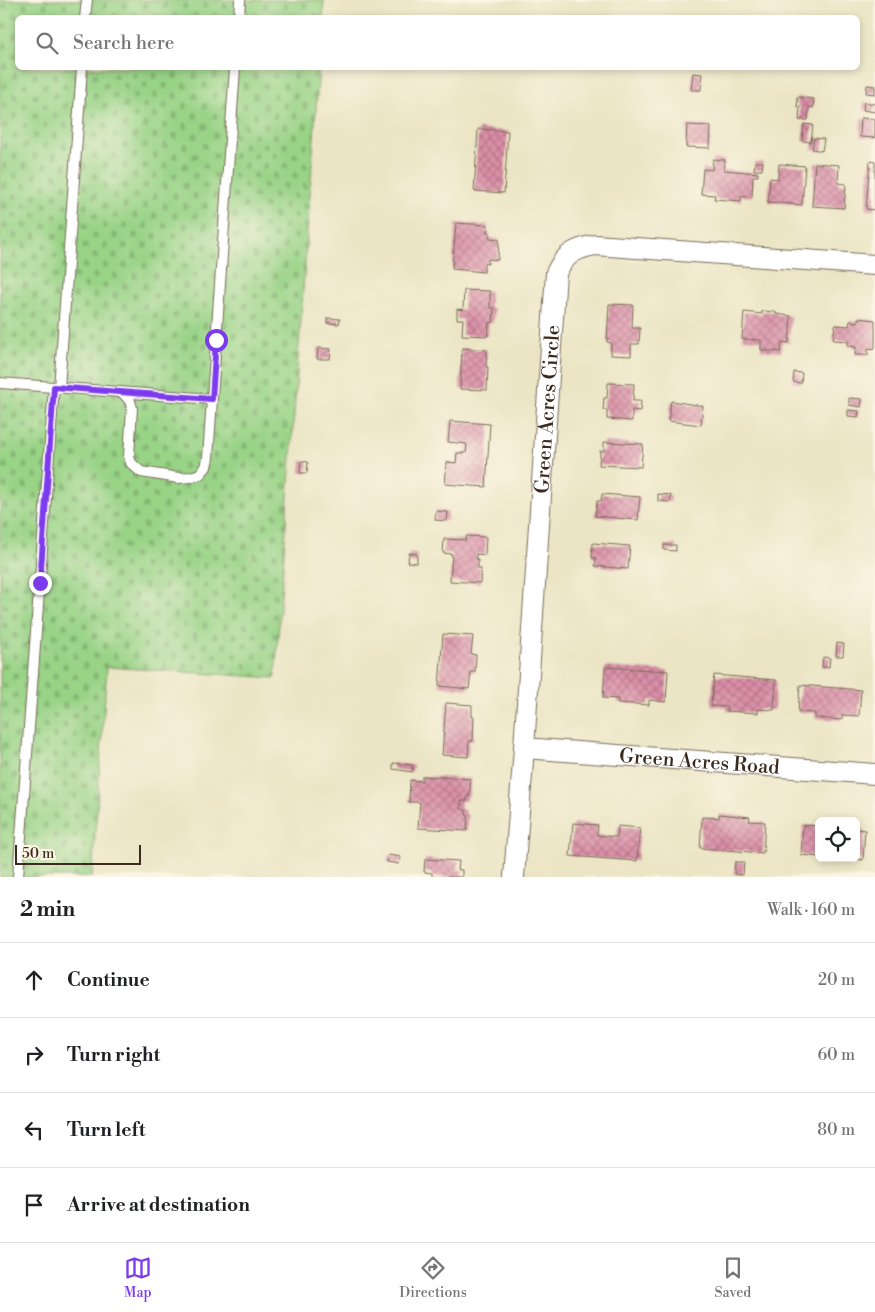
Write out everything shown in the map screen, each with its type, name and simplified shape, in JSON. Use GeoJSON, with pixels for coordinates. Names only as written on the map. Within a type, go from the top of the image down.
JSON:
{"type":"FeatureCollection","features":[{"type":"Feature","properties":{"kind":"street","name":"Green Acres Circle"},"geometry":{"type":"LineString","coordinates":[[514,877],[556,273],[560,263],[569,254],[580,248],[595,245],[875,265]]}},
{"type":"Feature","properties":{"kind":"street","name":"Green Acres Road"},"geometry":{"type":"LineString","coordinates":[[524,748],[875,774]]}},
{"type":"Feature","properties":{"kind":"lane"},"geometry":{"type":"LineString","coordinates":[[85,15],[86,0]]}},
{"type":"Feature","properties":{"kind":"lane"},"geometry":{"type":"LineString","coordinates":[[239,15],[240,0]]}},
{"type":"Feature","properties":{"kind":"lane"},"geometry":{"type":"LineString","coordinates":[[18,877],[82,70]]}},
{"type":"Feature","properties":{"kind":"lane"},"geometry":{"type":"LineString","coordinates":[[122,392],[130,401],[132,408],[129,456],[131,463],[141,472],[179,478],[200,474],[206,467],[208,458],[235,70]]}},
{"type":"Feature","properties":{"kind":"lane"},"geometry":{"type":"LineString","coordinates":[[0,383],[212,399]]}},
{"type":"Feature","properties":{"kind":"green space"},"geometry":{"type":"Polygon","coordinates":[[[0,0],[324,0],[323,15],[15,15],[15,70],[319,70],[275,678],[107,667],[92,877],[0,877],[0,0]]]}},
{"type":"Feature","properties":{"kind":"building"},"geometry":{"type":"Polygon","coordinates":[[[693,73],[702,74],[701,90],[691,90],[693,73]]]}},
{"type":"Feature","properties":{"kind":"building"},"geometry":{"type":"Polygon","coordinates":[[[867,85],[875,86],[875,94],[866,93],[867,85]]]}},
{"type":"Feature","properties":{"kind":"building"},"geometry":{"type":"Polygon","coordinates":[[[797,97],[814,99],[813,108],[809,107],[808,120],[799,120],[800,107],[797,106],[797,97]]]}},
{"type":"Feature","properties":{"kind":"building"},"geometry":{"type":"Polygon","coordinates":[[[864,102],[875,104],[875,112],[863,110],[864,102]]]}},
{"type":"Feature","properties":{"kind":"building"},"geometry":{"type":"Polygon","coordinates":[[[861,118],[875,119],[875,138],[860,137],[861,118]]]}},
{"type":"Feature","properties":{"kind":"building"},"geometry":{"type":"Polygon","coordinates":[[[804,124],[813,125],[811,142],[802,141],[804,124]]]}},
{"type":"Feature","properties":{"kind":"building"},"geometry":{"type":"Polygon","coordinates":[[[687,125],[711,126],[710,148],[686,147],[687,125]]]}},
{"type":"Feature","properties":{"kind":"building"},"geometry":{"type":"Polygon","coordinates":[[[478,129],[508,131],[504,193],[474,191],[478,129]]]}},
{"type":"Feature","properties":{"kind":"building"},"geometry":{"type":"Polygon","coordinates":[[[814,138],[824,139],[822,151],[812,149],[814,138]]]}},
{"type":"Feature","properties":{"kind":"building"},"geometry":{"type":"Polygon","coordinates":[[[713,159],[725,160],[724,170],[758,173],[758,176],[753,176],[752,197],[741,196],[741,201],[714,199],[715,195],[701,194],[703,169],[712,170],[713,159]]]}},
{"type":"Feature","properties":{"kind":"building"},"geometry":{"type":"Polygon","coordinates":[[[870,161],[875,162],[875,210],[866,209],[870,161]]]}},
{"type":"Feature","properties":{"kind":"building"},"geometry":{"type":"Polygon","coordinates":[[[755,162],[763,162],[762,170],[754,170],[755,162]]]}},
{"type":"Feature","properties":{"kind":"building"},"geometry":{"type":"Polygon","coordinates":[[[815,163],[839,165],[838,183],[846,184],[844,208],[812,206],[815,163]]]}},
{"type":"Feature","properties":{"kind":"building"},"geometry":{"type":"Polygon","coordinates":[[[779,164],[805,166],[802,205],[768,202],[770,178],[778,179],[779,164]]]}},
{"type":"Feature","properties":{"kind":"building"},"geometry":{"type":"Polygon","coordinates":[[[456,223],[488,225],[487,232],[490,233],[489,238],[499,239],[498,260],[488,259],[488,264],[484,263],[484,272],[452,269],[456,223]]]}},
{"type":"Feature","properties":{"kind":"building"},"geometry":{"type":"Polygon","coordinates":[[[464,290],[490,291],[490,308],[494,308],[493,323],[489,322],[488,336],[462,335],[463,319],[457,319],[457,309],[463,310],[464,290]]]}},
{"type":"Feature","properties":{"kind":"building"},"geometry":{"type":"Polygon","coordinates":[[[609,304],[633,305],[632,328],[640,328],[639,344],[631,344],[631,356],[611,355],[611,343],[607,342],[609,304]]]}},
{"type":"Feature","properties":{"kind":"building"},"geometry":{"type":"Polygon","coordinates":[[[762,311],[791,316],[789,343],[782,342],[781,352],[761,350],[761,340],[742,339],[744,312],[762,314],[762,311]]]}},
{"type":"Feature","properties":{"kind":"building"},"geometry":{"type":"Polygon","coordinates":[[[327,318],[340,319],[339,324],[327,323],[327,318]]]}},
{"type":"Feature","properties":{"kind":"building"},"geometry":{"type":"Polygon","coordinates":[[[858,318],[875,320],[875,349],[868,348],[868,355],[855,355],[856,347],[848,346],[848,341],[833,340],[835,325],[849,326],[850,321],[858,322],[858,318]]]}},
{"type":"Feature","properties":{"kind":"building"},"geometry":{"type":"Polygon","coordinates":[[[318,348],[331,349],[330,359],[317,359],[318,348]]]}},
{"type":"Feature","properties":{"kind":"building"},"geometry":{"type":"Polygon","coordinates":[[[462,348],[487,350],[487,390],[460,389],[462,348]]]}},
{"type":"Feature","properties":{"kind":"building"},"geometry":{"type":"Polygon","coordinates":[[[794,372],[802,373],[801,383],[793,382],[794,372]]]}},
{"type":"Feature","properties":{"kind":"building"},"geometry":{"type":"Polygon","coordinates":[[[608,383],[634,384],[633,401],[641,401],[640,411],[632,410],[632,421],[607,419],[607,410],[603,410],[604,398],[607,398],[608,383]]]}},
{"type":"Feature","properties":{"kind":"building"},"geometry":{"type":"Polygon","coordinates":[[[849,398],[862,399],[861,407],[849,405],[849,398]]]}},
{"type":"Feature","properties":{"kind":"building"},"geometry":{"type":"Polygon","coordinates":[[[671,401],[703,406],[701,425],[668,421],[671,401]]]}},
{"type":"Feature","properties":{"kind":"building"},"geometry":{"type":"Polygon","coordinates":[[[848,410],[859,411],[858,417],[848,416],[848,410]]]}},
{"type":"Feature","properties":{"kind":"building"},"geometry":{"type":"Polygon","coordinates":[[[450,421],[490,424],[486,487],[445,484],[447,462],[456,463],[457,453],[466,453],[467,444],[448,442],[450,421]]]}},
{"type":"Feature","properties":{"kind":"building"},"geometry":{"type":"Polygon","coordinates":[[[604,442],[643,444],[641,467],[599,465],[600,451],[604,451],[604,442]]]}},
{"type":"Feature","properties":{"kind":"building"},"geometry":{"type":"Polygon","coordinates":[[[301,461],[308,462],[307,473],[300,473],[301,461]]]}},
{"type":"Feature","properties":{"kind":"building"},"geometry":{"type":"Polygon","coordinates":[[[602,494],[640,497],[638,520],[595,516],[597,501],[601,501],[602,494]]]}},
{"type":"Feature","properties":{"kind":"building"},"geometry":{"type":"Polygon","coordinates":[[[658,494],[671,495],[670,502],[658,501],[658,494]]]}},
{"type":"Feature","properties":{"kind":"building"},"geometry":{"type":"Polygon","coordinates":[[[436,511],[448,512],[447,521],[435,520],[436,511]]]}},
{"type":"Feature","properties":{"kind":"building"},"geometry":{"type":"Polygon","coordinates":[[[466,536],[486,537],[485,555],[476,554],[478,568],[481,568],[480,583],[450,581],[452,554],[443,553],[444,539],[466,540],[466,536]]]}},
{"type":"Feature","properties":{"kind":"building"},"geometry":{"type":"Polygon","coordinates":[[[593,543],[630,546],[628,569],[595,566],[596,558],[592,558],[593,543]]]}},
{"type":"Feature","properties":{"kind":"building"},"geometry":{"type":"Polygon","coordinates":[[[664,545],[676,545],[676,551],[664,550],[664,545]]]}},
{"type":"Feature","properties":{"kind":"building"},"geometry":{"type":"Polygon","coordinates":[[[409,553],[417,554],[417,563],[408,562],[409,553]]]}},
{"type":"Feature","properties":{"kind":"building"},"geometry":{"type":"Polygon","coordinates":[[[443,634],[473,636],[471,654],[476,655],[475,672],[471,672],[469,689],[439,686],[443,634]]]}},
{"type":"Feature","properties":{"kind":"building"},"geometry":{"type":"Polygon","coordinates":[[[837,643],[844,644],[843,656],[836,656],[837,643]]]}},
{"type":"Feature","properties":{"kind":"building"},"geometry":{"type":"Polygon","coordinates":[[[823,657],[830,658],[829,667],[822,667],[823,657]]]}},
{"type":"Feature","properties":{"kind":"building"},"geometry":{"type":"Polygon","coordinates":[[[605,667],[668,671],[666,702],[649,700],[649,705],[618,703],[618,699],[603,698],[605,667]]]}},
{"type":"Feature","properties":{"kind":"building"},"geometry":{"type":"Polygon","coordinates":[[[714,675],[776,680],[774,710],[758,709],[758,713],[727,711],[727,707],[711,706],[714,675]]]}},
{"type":"Feature","properties":{"kind":"building"},"geometry":{"type":"Polygon","coordinates":[[[800,685],[861,690],[859,716],[842,715],[842,720],[815,718],[815,713],[798,712],[800,685]]]}},
{"type":"Feature","properties":{"kind":"building"},"geometry":{"type":"Polygon","coordinates":[[[446,703],[472,705],[472,717],[474,717],[473,741],[469,741],[468,757],[442,755],[446,703]]]}},
{"type":"Feature","properties":{"kind":"building"},"geometry":{"type":"Polygon","coordinates":[[[393,763],[413,765],[412,772],[393,769],[393,763]]]}},
{"type":"Feature","properties":{"kind":"building"},"geometry":{"type":"Polygon","coordinates":[[[422,776],[471,779],[467,801],[461,801],[461,809],[466,810],[466,815],[468,815],[467,831],[418,828],[420,802],[409,802],[410,780],[422,781],[422,776]]]}},
{"type":"Feature","properties":{"kind":"building"},"geometry":{"type":"Polygon","coordinates":[[[719,814],[750,817],[749,821],[765,822],[763,853],[700,848],[702,817],[719,818],[719,814]]]}},
{"type":"Feature","properties":{"kind":"building"},"geometry":{"type":"Polygon","coordinates":[[[573,823],[598,825],[597,835],[617,837],[618,826],[640,828],[637,861],[570,856],[573,823]]]}},
{"type":"Feature","properties":{"kind":"building"},"geometry":{"type":"Polygon","coordinates":[[[803,825],[815,826],[815,857],[801,855],[803,825]]]}},
{"type":"Feature","properties":{"kind":"building"},"geometry":{"type":"Polygon","coordinates":[[[860,829],[865,830],[863,860],[860,860],[860,829]]]}},
{"type":"Feature","properties":{"kind":"building"},"geometry":{"type":"Polygon","coordinates":[[[388,855],[401,857],[399,864],[387,862],[388,855]]]}},
{"type":"Feature","properties":{"kind":"building"},"geometry":{"type":"Polygon","coordinates":[[[425,859],[459,861],[458,870],[462,870],[462,877],[432,877],[432,873],[424,872],[425,859]]]}},
{"type":"Feature","properties":{"kind":"building"},"geometry":{"type":"Polygon","coordinates":[[[735,862],[744,862],[743,875],[734,874],[735,862]]]}},
{"type":"Feature","properties":{"kind":"route"},"geometry":{"type":"LineString","coordinates":[[40,583],[54,387],[212,399],[216,340]]}}]}
